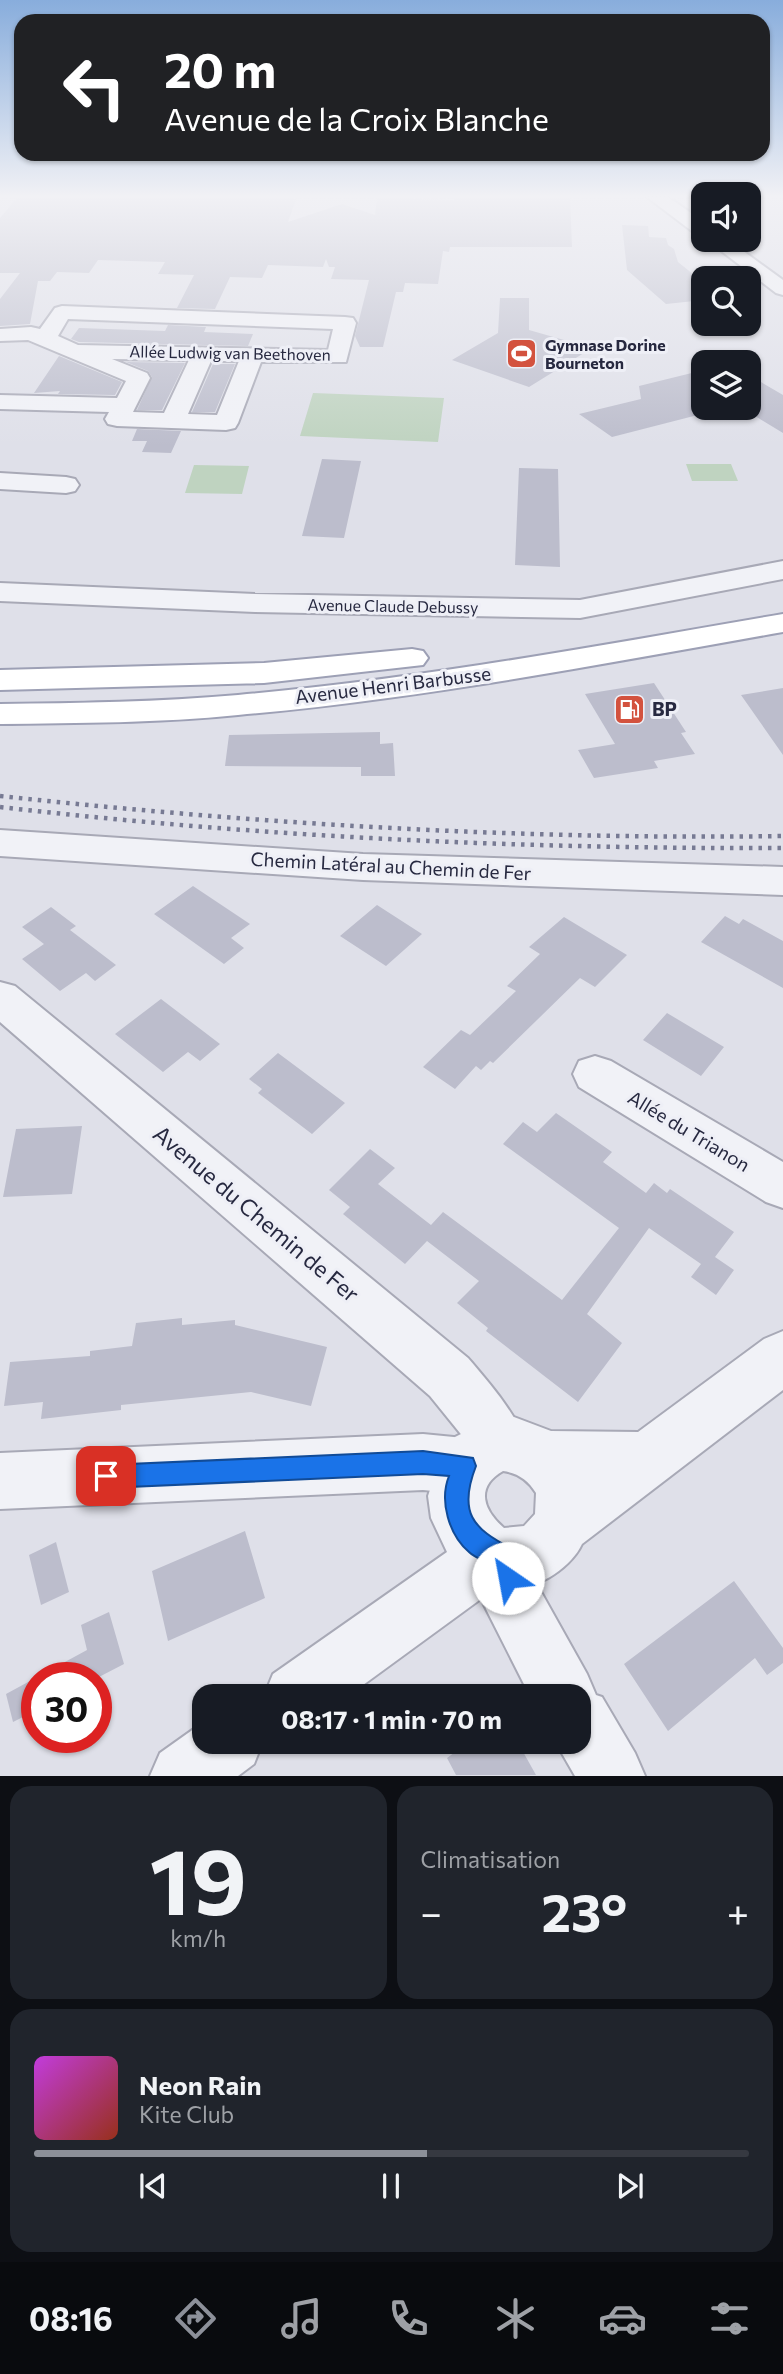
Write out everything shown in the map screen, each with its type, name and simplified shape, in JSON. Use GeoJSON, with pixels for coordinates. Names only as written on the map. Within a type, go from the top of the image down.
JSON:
{"type":"FeatureCollection","features":[{"type":"Feature","properties":{"kind":"main road","name":"Avenue Henri Barbusse"},"geometry":{"type":"LineString","coordinates":[[0,680],[264,673],[386,661],[524,643],[783,595]]}},
{"type":"Feature","properties":{"kind":"main road","name":"Avenue Henri Barbusse"},"geometry":{"type":"LineString","coordinates":[[0,714],[159,710],[341,694],[555,663],[783,622]]}},
{"type":"Feature","properties":{"kind":"street","name":"Allée Ludwig van Beethoven"},"geometry":{"type":"LineString","coordinates":[[38,336],[62,312],[345,323],[338,357],[69,351]]}},
{"type":"Feature","properties":{"kind":"street"},"geometry":{"type":"LineString","coordinates":[[0,335],[38,336],[69,351],[144,369],[117,419],[226,423],[250,362]]}},
{"type":"Feature","properties":{"kind":"street"},"geometry":{"type":"LineString","coordinates":[[173,421],[201,361]]}},
{"type":"Feature","properties":{"kind":"street"},"geometry":{"type":"LineString","coordinates":[[0,402],[125,405]]}},
{"type":"Feature","properties":{"kind":"street"},"geometry":{"type":"LineString","coordinates":[[0,481],[66,485]]}},
{"type":"Feature","properties":{"kind":"street","name":"Avenue Claude Debussy"},"geometry":{"type":"LineString","coordinates":[[0,592],[255,603],[580,609],[783,570]]}},
{"type":"Feature","properties":{"kind":"street","name":"Chemin Latéral au Chemin de Fer"},"geometry":{"type":"LineString","coordinates":[[0,843],[363,867],[783,881]]}},
{"type":"Feature","properties":{"kind":"street","name":"Avenue du Chemin de Fer"},"geometry":{"type":"LineString","coordinates":[[0,998],[449,1377],[489,1426],[503,1456]]}},
{"type":"Feature","properties":{"kind":"street","name":"Allée du Trianon"},"geometry":{"type":"LineString","coordinates":[[595,1074],[783,1187]]}},
{"type":"Feature","properties":{"kind":"street"},"geometry":{"type":"LineString","coordinates":[[562,1524],[783,1357]]}},
{"type":"Feature","properties":{"kind":"street"},"geometry":{"type":"LineString","coordinates":[[0,1481],[503,1456],[642,1461]]}},
{"type":"Feature","properties":{"kind":"street"},"geometry":{"type":"LineString","coordinates":[[503,1456],[557,1473],[563,1489],[565,1507],[562,1524],[553,1540],[539,1551],[522,1557],[499,1556],[478,1545],[467,1532],[459,1516],[456,1499],[458,1482],[503,1456]]}},
{"type":"Feature","properties":{"kind":"street"},"geometry":{"type":"LineString","coordinates":[[312,1684],[499,1556]]}},
{"type":"Feature","properties":{"kind":"street"},"geometry":{"type":"LineString","coordinates":[[499,1556],[511,1599],[558,1684]]}},
{"type":"Feature","properties":{"kind":"street"},"geometry":{"type":"LineString","coordinates":[[591,1740],[612,1776]]}},
{"type":"Feature","properties":{"kind":"street"},"geometry":{"type":"LineString","coordinates":[[183,1776],[213,1754]]}},
{"type":"Feature","properties":{"kind":"green space"},"geometry":{"type":"Polygon","coordinates":[[[313,393],[444,398],[438,442],[300,436],[313,393]]]}},
{"type":"Feature","properties":{"kind":"green space"},"geometry":{"type":"Polygon","coordinates":[[[686,464],[731,464],[738,481],[692,481],[686,464]]]}},
{"type":"Feature","properties":{"kind":"green space"},"geometry":{"type":"Polygon","coordinates":[[[194,465],[249,466],[242,494],[185,493],[194,465]]]}},
{"type":"Feature","properties":{"kind":"building"},"geometry":{"type":"Polygon","coordinates":[[[15,280],[51,280],[38,281],[30,324],[0,326],[0,299],[15,280]]]}},
{"type":"Feature","properties":{"kind":"building"},"geometry":{"type":"Polygon","coordinates":[[[191,280],[229,280],[215,309],[177,308],[191,280]]]}},
{"type":"Feature","properties":{"kind":"building"},"geometry":{"type":"Polygon","coordinates":[[[364,280],[439,280],[438,284],[405,283],[403,292],[396,292],[383,347],[360,347],[355,336],[369,280],[364,280]]]}},
{"type":"Feature","properties":{"kind":"building"},"geometry":{"type":"Polygon","coordinates":[[[638,280],[691,280],[691,301],[666,304],[638,280]]]}},
{"type":"Feature","properties":{"kind":"building","name":"Gymnase Dorine Bourneton"},"geometry":{"type":"Polygon","coordinates":[[[500,298],[529,298],[529,330],[592,348],[529,387],[452,360],[498,333],[500,298]]]}},
{"type":"Feature","properties":{"kind":"building"},"geometry":{"type":"Polygon","coordinates":[[[168,325],[206,327],[204,332],[253,334],[248,346],[79,342],[71,339],[79,328],[165,331],[168,325]]]}},
{"type":"Feature","properties":{"kind":"building"},"geometry":{"type":"Polygon","coordinates":[[[59,356],[122,382],[115,395],[58,394],[60,391],[34,393],[59,356]]]}},
{"type":"Feature","properties":{"kind":"building"},"geometry":{"type":"Polygon","coordinates":[[[126,362],[185,363],[162,410],[137,410],[152,377],[148,371],[126,362]]]}},
{"type":"Feature","properties":{"kind":"building"},"geometry":{"type":"Polygon","coordinates":[[[213,364],[235,364],[215,412],[192,412],[213,364]]]}},
{"type":"Feature","properties":{"kind":"building"},"geometry":{"type":"Polygon","coordinates":[[[691,373],[691,417],[612,437],[579,414],[641,399],[639,386],[691,373]]]}},
{"type":"Feature","properties":{"kind":"building"},"geometry":{"type":"Polygon","coordinates":[[[761,382],[783,395],[783,433],[761,420],[761,382]]]}},
{"type":"Feature","properties":{"kind":"building"},"geometry":{"type":"Polygon","coordinates":[[[137,429],[181,431],[171,453],[142,452],[147,441],[132,441],[137,429]]]}},
{"type":"Feature","properties":{"kind":"building"},"geometry":{"type":"Polygon","coordinates":[[[322,459],[361,461],[344,538],[302,536],[322,459]]]}},
{"type":"Feature","properties":{"kind":"building"},"geometry":{"type":"Polygon","coordinates":[[[519,468],[558,469],[560,567],[515,565],[519,468]]]}},
{"type":"Feature","properties":{"kind":"building"},"geometry":{"type":"Polygon","coordinates":[[[654,683],[686,732],[681,733],[695,754],[654,761],[658,768],[594,778],[578,750],[615,744],[585,694],[654,683]]]}},
{"type":"Feature","properties":{"kind":"building"},"geometry":{"type":"Polygon","coordinates":[[[783,688],[783,755],[741,695],[783,688]]]}},
{"type":"Feature","properties":{"kind":"building"},"geometry":{"type":"Polygon","coordinates":[[[380,732],[380,744],[393,743],[395,776],[361,776],[361,767],[225,766],[229,735],[380,732]]]}},
{"type":"Feature","properties":{"kind":"building"},"geometry":{"type":"Polygon","coordinates":[[[193,886],[250,924],[231,938],[244,948],[224,964],[154,914],[193,886]]]}},
{"type":"Feature","properties":{"kind":"building"},"geometry":{"type":"Polygon","coordinates":[[[377,905],[422,934],[386,966],[340,936],[377,905]]]}},
{"type":"Feature","properties":{"kind":"building"},"geometry":{"type":"Polygon","coordinates":[[[51,907],[76,926],[70,930],[116,965],[95,981],[86,973],[60,991],[22,959],[44,944],[22,927],[51,907]]]}},
{"type":"Feature","properties":{"kind":"building"},"geometry":{"type":"Polygon","coordinates":[[[725,916],[739,924],[743,919],[783,941],[783,988],[701,942],[725,916]]]}},
{"type":"Feature","properties":{"kind":"building"},"geometry":{"type":"Polygon","coordinates":[[[564,917],[627,955],[595,987],[580,978],[493,1063],[490,1061],[481,1070],[476,1066],[455,1089],[423,1067],[461,1030],[470,1035],[516,991],[507,986],[540,954],[529,947],[564,917]]]}},
{"type":"Feature","properties":{"kind":"building"},"geometry":{"type":"Polygon","coordinates":[[[161,999],[220,1044],[200,1061],[188,1052],[163,1072],[115,1034],[161,999]]]}},
{"type":"Feature","properties":{"kind":"building"},"geometry":{"type":"Polygon","coordinates":[[[667,1013],[724,1047],[701,1076],[643,1040],[667,1013]]]}},
{"type":"Feature","properties":{"kind":"building"},"geometry":{"type":"Polygon","coordinates":[[[278,1053],[345,1103],[312,1134],[258,1093],[262,1089],[249,1079],[278,1053]]]}},
{"type":"Feature","properties":{"kind":"building"},"geometry":{"type":"Polygon","coordinates":[[[556,1113],[612,1152],[603,1162],[646,1193],[654,1183],[667,1193],[670,1189],[734,1232],[715,1257],[734,1270],[716,1295],[691,1277],[701,1264],[649,1228],[587,1314],[622,1343],[578,1402],[486,1331],[488,1328],[457,1303],[479,1281],[427,1241],[405,1264],[343,1214],[350,1207],[329,1190],[370,1149],[395,1168],[378,1184],[431,1225],[443,1212],[562,1300],[619,1228],[503,1144],[523,1122],[537,1132],[556,1113]]]}},
{"type":"Feature","properties":{"kind":"building"},"geometry":{"type":"Polygon","coordinates":[[[82,1126],[72,1194],[3,1197],[16,1129],[82,1126]]]}},
{"type":"Feature","properties":{"kind":"building"},"geometry":{"type":"Polygon","coordinates":[[[182,1318],[182,1325],[235,1320],[235,1325],[327,1347],[311,1406],[251,1392],[121,1405],[121,1410],[41,1419],[43,1402],[4,1406],[10,1362],[90,1356],[90,1351],[132,1346],[136,1323],[182,1318]]]}},
{"type":"Feature","properties":{"kind":"building"},"geometry":{"type":"Polygon","coordinates":[[[245,1531],[265,1598],[168,1641],[152,1571],[245,1531]]]}},
{"type":"Feature","properties":{"kind":"building"},"geometry":{"type":"Polygon","coordinates":[[[56,1542],[69,1592],[41,1605],[29,1555],[56,1542]]]}},
{"type":"Feature","properties":{"kind":"building"},"geometry":{"type":"Polygon","coordinates":[[[734,1581],[783,1648],[783,1663],[767,1675],[755,1658],[668,1731],[624,1664],[734,1581]]]}},
{"type":"Feature","properties":{"kind":"building"},"geometry":{"type":"Polygon","coordinates":[[[109,1612],[124,1664],[112,1670],[112,1662],[65,1662],[87,1650],[81,1625],[109,1612]]]}},
{"type":"Feature","properties":{"kind":"building"},"geometry":{"type":"Polygon","coordinates":[[[21,1686],[21,1718],[13,1722],[6,1694],[21,1686]]]}},
{"type":"Feature","properties":{"kind":"building"},"geometry":{"type":"Polygon","coordinates":[[[452,1754],[524,1754],[536,1775],[456,1775],[447,1758],[452,1754]]]}},
{"type":"Feature","properties":{"kind":"railway"},"geometry":{"type":"LineString","coordinates":[[0,796],[195,815],[391,828],[587,835],[783,836]]}},
{"type":"Feature","properties":{"kind":"railway"},"geometry":{"type":"LineString","coordinates":[[0,807],[196,826],[391,839],[587,846],[783,848]]}},
{"type":"Feature","properties":{"kind":"place","name":"Gymnase Dorine Bourneton"},"geometry":{"type":"Point","coordinates":[522,354]}},
{"type":"Feature","properties":{"kind":"place","name":"BP"},"geometry":{"type":"Point","coordinates":[629,709]}},
{"type":"Feature","properties":{"kind":"route"},"geometry":{"type":"LineString","coordinates":[[106,1476],[423,1462],[464,1466],[456,1499],[459,1516],[478,1545],[504,1558],[508,1578]]}}]}
